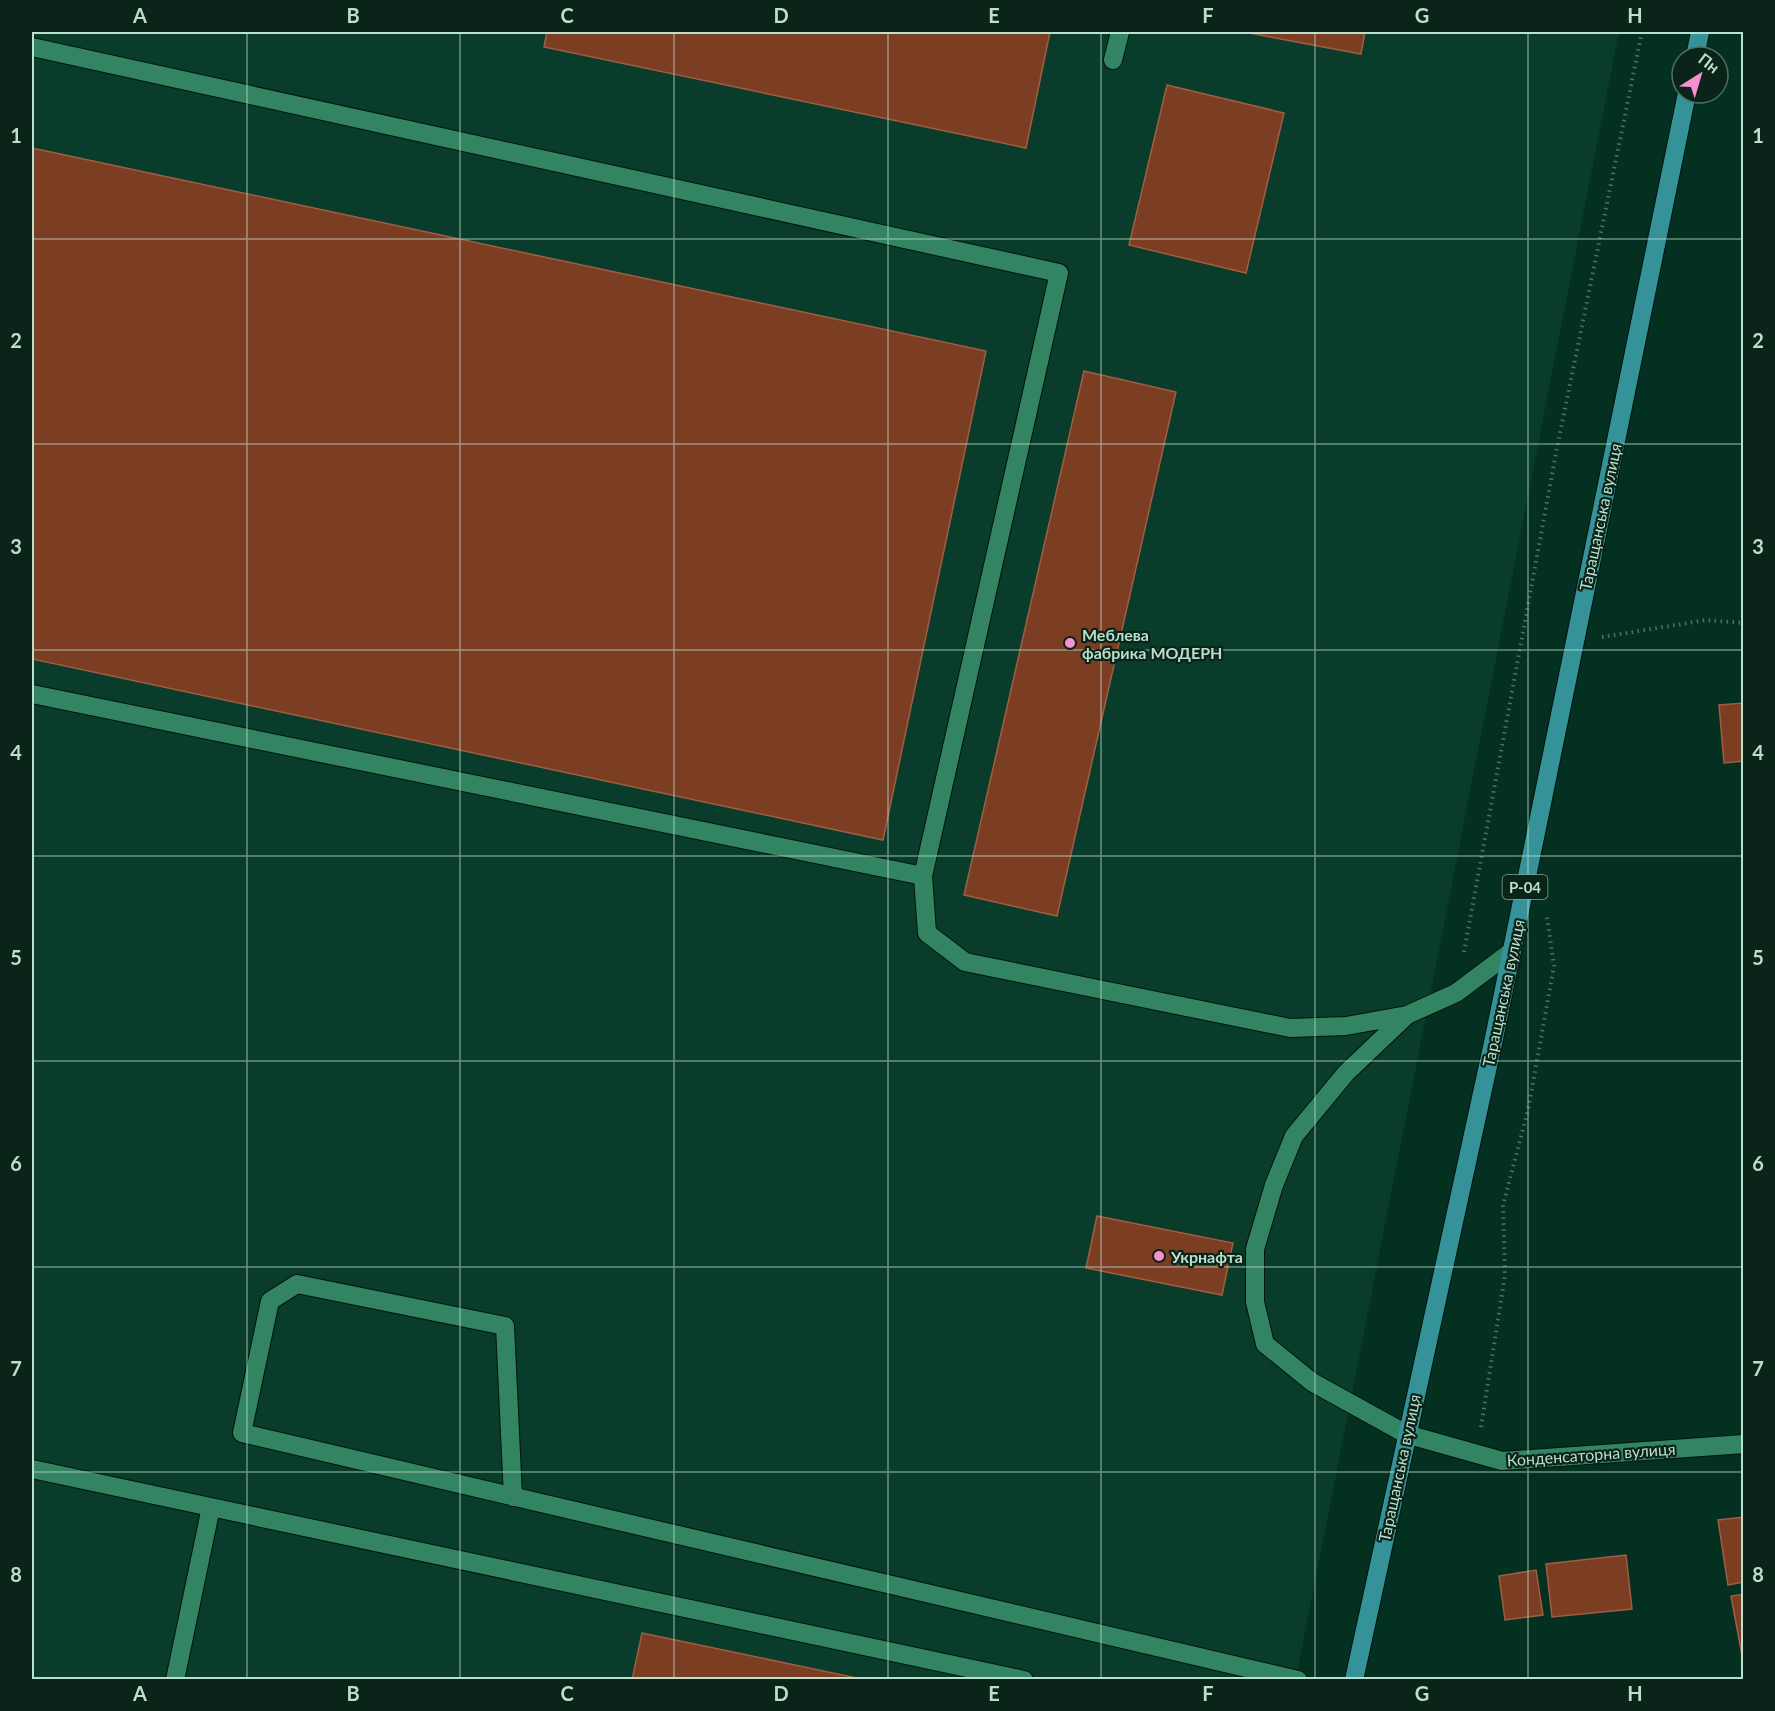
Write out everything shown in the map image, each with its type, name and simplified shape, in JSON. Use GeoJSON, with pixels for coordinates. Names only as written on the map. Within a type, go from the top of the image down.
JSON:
{"type":"FeatureCollection","features":[{"type":"Feature","properties":{"kind":"main road","name":"Таращанська вулиця"},"geometry":{"type":"LineString","coordinates":[[1354,1680],[1512,951],[1686,105]]}},
{"type":"Feature","properties":{"kind":"street"},"geometry":{"type":"LineString","coordinates":[[1113,60],[1120,32]]}},
{"type":"Feature","properties":{"kind":"street"},"geometry":{"type":"LineString","coordinates":[[32,47],[1059,273],[923,876],[927,933],[965,962],[1290,1028],[1346,1026],[1407,1015],[1456,993],[1512,951]]}},
{"type":"Feature","properties":{"kind":"street"},"geometry":{"type":"LineString","coordinates":[[32,694],[923,876]]}},
{"type":"Feature","properties":{"kind":"street","name":"Конденсаторна вулиця"},"geometry":{"type":"LineString","coordinates":[[1407,1015],[1346,1073],[1294,1136],[1274,1185],[1255,1250],[1256,1302],[1265,1344],[1312,1382],[1406,1434],[1502,1461],[1743,1444]]}},
{"type":"Feature","properties":{"kind":"street"},"geometry":{"type":"LineString","coordinates":[[513,1497],[505,1326],[297,1284],[270,1301],[242,1433],[513,1497],[1298,1680]]}},
{"type":"Feature","properties":{"kind":"street"},"geometry":{"type":"LineString","coordinates":[[32,1469],[1024,1680]]}},
{"type":"Feature","properties":{"kind":"street"},"geometry":{"type":"LineString","coordinates":[[175,1680],[211,1507]]}},
{"type":"Feature","properties":{"kind":"path"},"geometry":{"type":"LineString","coordinates":[[1456,993],[1556,453],[1642,32]]}},
{"type":"Feature","properties":{"kind":"path"},"geometry":{"type":"LineString","coordinates":[[1574,641],[1706,620],[1743,623]]}},
{"type":"Feature","properties":{"kind":"path"},"geometry":{"type":"LineString","coordinates":[[1476,1454],[1505,1275],[1503,1204],[1528,1110],[1554,966],[1544,911]]}},
{"type":"Feature","properties":{"kind":"shaded area"},"geometry":{"type":"Polygon","coordinates":[[[32,32],[1619,32],[1296,1679],[32,1680],[32,32]]]}},
{"type":"Feature","properties":{"kind":"building"},"geometry":{"type":"Polygon","coordinates":[[[547,32],[1050,32],[1026,148],[544,47],[547,32]]]}},
{"type":"Feature","properties":{"kind":"building"},"geometry":{"type":"Polygon","coordinates":[[[1244,32],[1365,32],[1361,54],[1244,32]]]}},
{"type":"Feature","properties":{"kind":"building"},"geometry":{"type":"Polygon","coordinates":[[[1167,85],[1284,113],[1246,273],[1129,245],[1167,85]]]}},
{"type":"Feature","properties":{"kind":"building"},"geometry":{"type":"Polygon","coordinates":[[[32,148],[986,351],[883,840],[32,659],[32,148]]]}},
{"type":"Feature","properties":{"kind":"building","name":"Меблева фабрика МОДЕРН"},"geometry":{"type":"Polygon","coordinates":[[[1084,371],[1176,392],[1057,916],[964,895],[1084,371]]]}},
{"type":"Feature","properties":{"kind":"building"},"geometry":{"type":"Polygon","coordinates":[[[1744,703],[1744,761],[1724,763],[1719,705],[1744,703]]]}},
{"type":"Feature","properties":{"kind":"building","name":"Укрнафта"},"geometry":{"type":"Polygon","coordinates":[[[1097,1216],[1233,1243],[1222,1295],[1086,1268],[1097,1216]]]}},
{"type":"Feature","properties":{"kind":"building"},"geometry":{"type":"Polygon","coordinates":[[[1744,1517],[1744,1582],[1728,1585],[1718,1520],[1744,1517]]]}},
{"type":"Feature","properties":{"kind":"building"},"geometry":{"type":"Polygon","coordinates":[[[1626,1555],[1632,1609],[1552,1617],[1546,1564],[1626,1555]]]}},
{"type":"Feature","properties":{"kind":"building"},"geometry":{"type":"Polygon","coordinates":[[[1536,1570],[1543,1615],[1505,1620],[1499,1576],[1536,1570]]]}},
{"type":"Feature","properties":{"kind":"building"},"geometry":{"type":"Polygon","coordinates":[[[1744,1594],[1744,1666],[1731,1596],[1744,1594]]]}},
{"type":"Feature","properties":{"kind":"building"},"geometry":{"type":"Polygon","coordinates":[[[642,1633],[857,1678],[857,1680],[632,1680],[642,1633]]]}},
{"type":"Feature","properties":{"kind":"place","name":"Меблева фабрика МОДЕРН"},"geometry":{"type":"Point","coordinates":[1070,643]}},
{"type":"Feature","properties":{"kind":"place","name":"Укрнафта"},"geometry":{"type":"Point","coordinates":[1159,1256]}}]}
